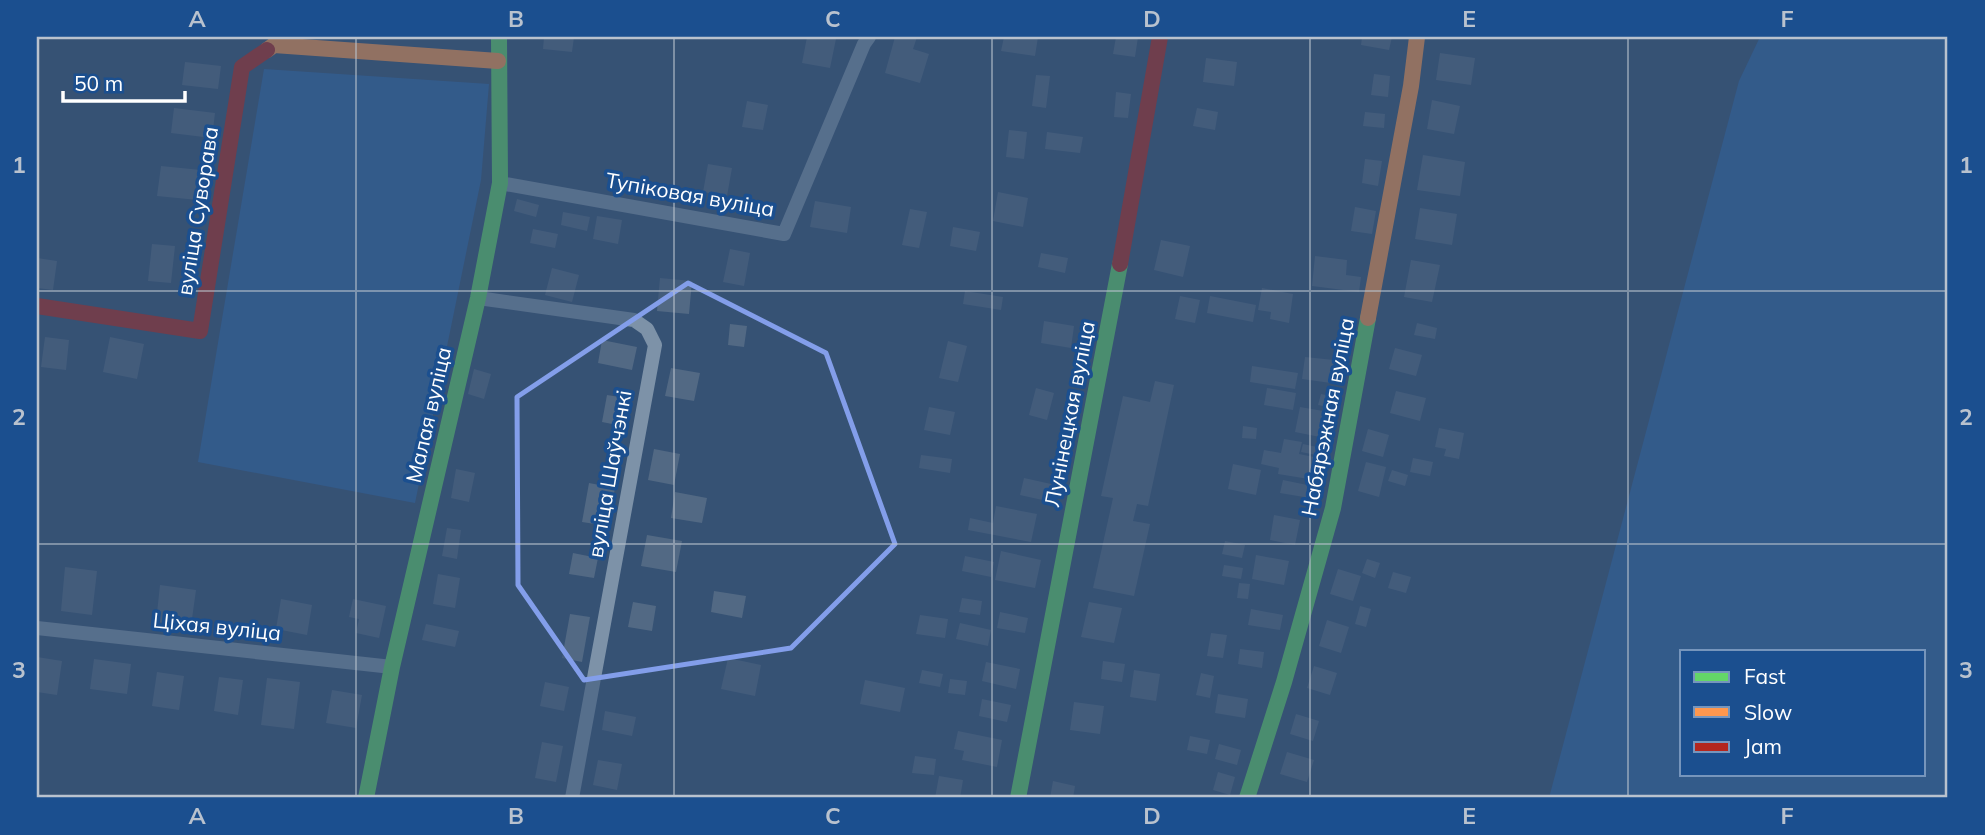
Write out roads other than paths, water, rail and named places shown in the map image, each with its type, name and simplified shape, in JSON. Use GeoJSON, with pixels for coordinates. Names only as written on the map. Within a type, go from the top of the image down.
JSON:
{"type":"FeatureCollection","features":[{"type":"Feature","properties":{"kind":"street","name":"Малая вуліца"},"geometry":{"type":"LineString","coordinates":[[366,798],[392,667],[478,298],[500,183],[499,37]]}},
{"type":"Feature","properties":{"kind":"street","name":"Тупіковая вуліца"},"geometry":{"type":"LineString","coordinates":[[500,183],[784,234],[869,37]]}},
{"type":"Feature","properties":{"kind":"street","name":"Лунінецкая вуліца"},"geometry":{"type":"LineString","coordinates":[[1018,798],[1115,294],[1160,37]]}},
{"type":"Feature","properties":{"kind":"street","name":"Набярэжная вуліца"},"geometry":{"type":"LineString","coordinates":[[1247,798],[1333,508],[1411,86],[1417,37]]}},
{"type":"Feature","properties":{"kind":"street","name":"вуліца Суворава"},"geometry":{"type":"LineString","coordinates":[[37,306],[201,331],[242,66],[274,45],[498,61]]}},
{"type":"Feature","properties":{"kind":"street","name":"вуліца Шаўчэнкі"},"geometry":{"type":"LineString","coordinates":[[478,298],[634,320],[647,329],[655,345],[572,798]]}},
{"type":"Feature","properties":{"kind":"street","name":"Ціхая вуліца"},"geometry":{"type":"LineString","coordinates":[[37,628],[392,667]]}}]}
